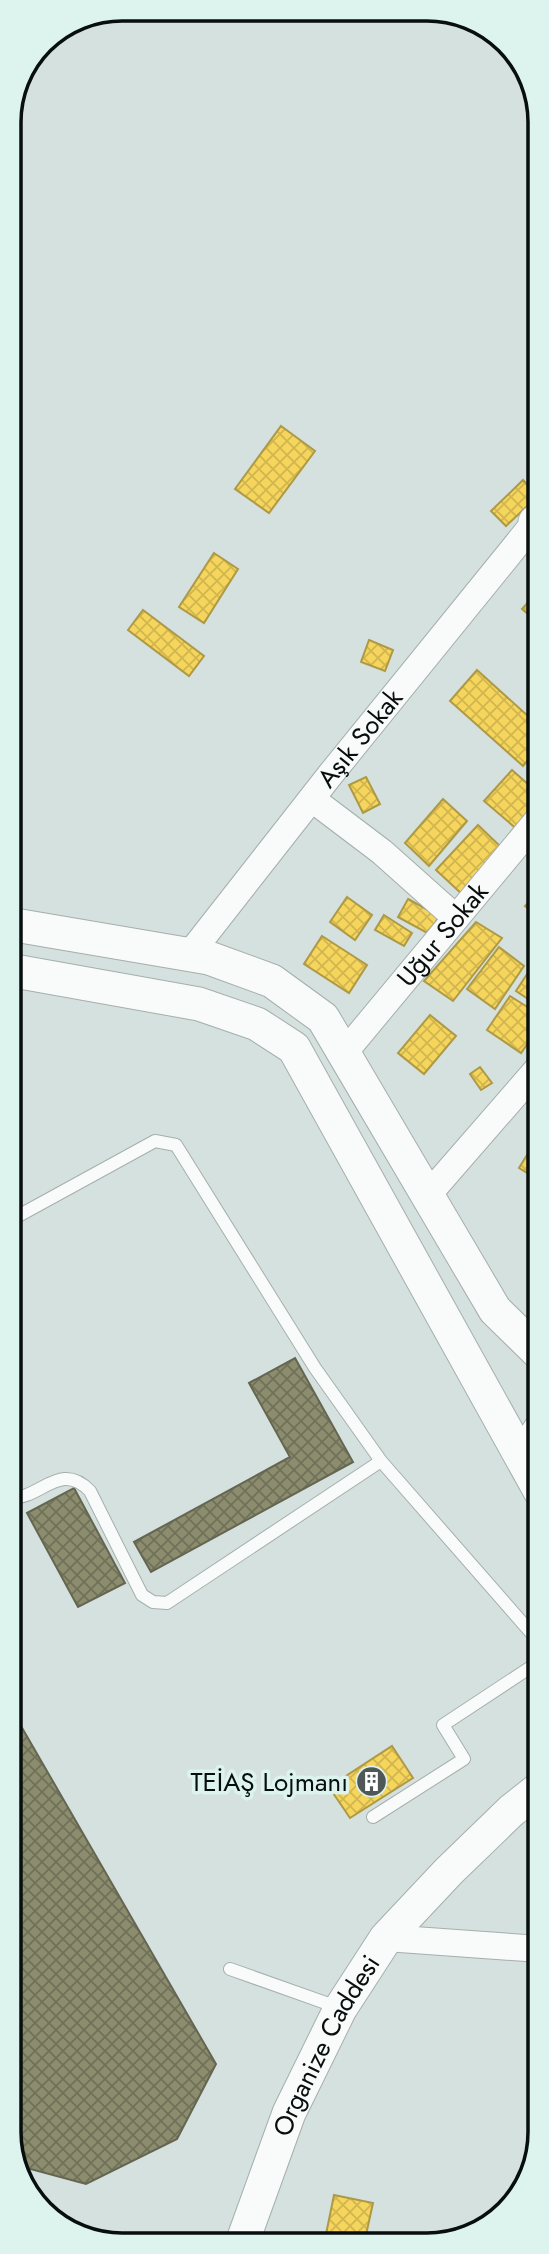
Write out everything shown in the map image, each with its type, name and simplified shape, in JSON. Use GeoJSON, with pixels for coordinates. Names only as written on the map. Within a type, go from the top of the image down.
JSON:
{"type":"FeatureCollection","features":[{"type":"Feature","properties":{"kind":"street","name":"Aşık Sokak"},"geometry":{"type":"LineString","coordinates":[[189,955],[528,533]]}},
{"type":"Feature","properties":{"kind":"street"},"geometry":{"type":"LineString","coordinates":[[312,799],[382,852],[456,918]]}},
{"type":"Feature","properties":{"kind":"street","name":"Uğur Sokak"},"geometry":{"type":"LineString","coordinates":[[344,1053],[528,831]]}},
{"type":"Feature","properties":{"kind":"street"},"geometry":{"type":"LineString","coordinates":[[21,926],[209,958],[272,981],[323,1018],[495,1310],[528,1342]]}},
{"type":"Feature","properties":{"kind":"street"},"geometry":{"type":"LineString","coordinates":[[21,972],[199,1004],[257,1024],[294,1048],[528,1470]]}},
{"type":"Feature","properties":{"kind":"street"},"geometry":{"type":"LineString","coordinates":[[427,1196],[528,1080]]}},
{"type":"Feature","properties":{"kind":"street"},"geometry":{"type":"LineString","coordinates":[[519,1455],[528,1441]]}},
{"type":"Feature","properties":{"kind":"street"},"geometry":{"type":"LineString","coordinates":[[449,1871],[528,1798]]}},
{"type":"Feature","properties":{"kind":"street"},"geometry":{"type":"LineString","coordinates":[[449,1871],[528,1823]]}},
{"type":"Feature","properties":{"kind":"street","name":"Organize Caddesi"},"geometry":{"type":"LineString","coordinates":[[246,2233],[289,2113],[340,2008],[386,1938],[449,1871]]}},
{"type":"Feature","properties":{"kind":"street"},"geometry":{"type":"LineString","coordinates":[[386,1938],[528,1948]]}},
{"type":"Feature","properties":{"kind":"lane"},"geometry":{"type":"LineString","coordinates":[[21,1214],[155,1141],[176,1145],[315,1368],[381,1461],[528,1629]]}},
{"type":"Feature","properties":{"kind":"lane"},"geometry":{"type":"LineString","coordinates":[[21,1497],[53,1481],[68,1479],[81,1482],[90,1491],[142,1595],[153,1602],[167,1603],[381,1461]]}},
{"type":"Feature","properties":{"kind":"lane"},"geometry":{"type":"LineString","coordinates":[[373,1817],[464,1759],[443,1725],[528,1669]]}},
{"type":"Feature","properties":{"kind":"lane"},"geometry":{"type":"LineString","coordinates":[[230,1969],[340,2008]]}},
{"type":"Feature","properties":{"kind":"building: Konut"},"geometry":{"type":"Polygon","coordinates":[[[281,426],[315,451],[269,513],[235,489],[281,426]]]}},
{"type":"Feature","properties":{"kind":"building: Konut"},"geometry":{"type":"Polygon","coordinates":[[[523,480],[528,485],[528,505],[506,526],[491,511],[523,480]]]}},
{"type":"Feature","properties":{"kind":"building: Konut"},"geometry":{"type":"Polygon","coordinates":[[[214,553],[238,569],[204,623],[179,607],[214,553]]]}},
{"type":"Feature","properties":{"kind":"building: Konut"},"geometry":{"type":"Polygon","coordinates":[[[528,602],[528,614],[522,609],[528,602]]]}},
{"type":"Feature","properties":{"kind":"building: Konut"},"geometry":{"type":"Polygon","coordinates":[[[143,610],[204,656],[189,676],[128,630],[143,610]]]}},
{"type":"Feature","properties":{"kind":"building: Konut"},"geometry":{"type":"Polygon","coordinates":[[[369,640],[393,650],[385,671],[361,662],[369,640]]]}},
{"type":"Feature","properties":{"kind":"building: Konut"},"geometry":{"type":"Polygon","coordinates":[[[477,670],[528,716],[528,760],[523,766],[450,701],[477,670]]]}},
{"type":"Feature","properties":{"kind":"building: Konut"},"geometry":{"type":"Polygon","coordinates":[[[512,770],[528,784],[528,820],[519,831],[484,801],[512,770]]]}},
{"type":"Feature","properties":{"kind":"building: Konut"},"geometry":{"type":"Polygon","coordinates":[[[366,777],[380,804],[363,813],[349,785],[366,777]]]}},
{"type":"Feature","properties":{"kind":"building: Konut"},"geometry":{"type":"Polygon","coordinates":[[[443,799],[467,821],[429,866],[405,843],[443,799]]]}},
{"type":"Feature","properties":{"kind":"building: Konut"},"geometry":{"type":"Polygon","coordinates":[[[478,825],[504,850],[464,896],[436,870],[478,825]]]}},
{"type":"Feature","properties":{"kind":"building: Konut"},"geometry":{"type":"Polygon","coordinates":[[[347,897],[372,915],[355,940],[330,922],[347,897]]]}},
{"type":"Feature","properties":{"kind":"building: Konut"},"geometry":{"type":"Polygon","coordinates":[[[408,899],[439,916],[429,934],[398,917],[408,899]]]}},
{"type":"Feature","properties":{"kind":"building: Konut"},"geometry":{"type":"Polygon","coordinates":[[[384,915],[412,933],[404,946],[375,930],[384,915]]]}},
{"type":"Feature","properties":{"kind":"building: Konut"},"geometry":{"type":"Polygon","coordinates":[[[476,922],[502,938],[453,1001],[424,981],[476,922]]]}},
{"type":"Feature","properties":{"kind":"building: Konut"},"geometry":{"type":"Polygon","coordinates":[[[322,936],[367,965],[349,993],[304,964],[322,936]]]}},
{"type":"Feature","properties":{"kind":"building: Konut"},"geometry":{"type":"Polygon","coordinates":[[[499,947],[524,966],[495,1009],[467,989],[499,947]]]}},
{"type":"Feature","properties":{"kind":"building: Konut"},"geometry":{"type":"Polygon","coordinates":[[[528,973],[528,999],[516,991],[528,973]]]}},
{"type":"Feature","properties":{"kind":"building: Konut"},"geometry":{"type":"Polygon","coordinates":[[[510,996],[528,1007],[528,1043],[521,1053],[487,1030],[510,996]]]}},
{"type":"Feature","properties":{"kind":"building: Konut"},"geometry":{"type":"Polygon","coordinates":[[[430,1015],[456,1036],[424,1074],[398,1053],[430,1015]]]}},
{"type":"Feature","properties":{"kind":"building: Konut"},"geometry":{"type":"Polygon","coordinates":[[[480,1067],[492,1083],[481,1090],[470,1074],[480,1067]]]}},
{"type":"Feature","properties":{"kind":"building: Konut"},"geometry":{"type":"Polygon","coordinates":[[[528,1153],[528,1174],[519,1168],[528,1153]]]}},
{"type":"Feature","properties":{"kind":"building: Konut","name":"TEİAŞ Lojmanı"},"geometry":{"type":"Polygon","coordinates":[[[392,1746],[413,1778],[350,1818],[329,1787],[392,1746]]]}},
{"type":"Feature","properties":{"kind":"building: Konut"},"geometry":{"type":"Polygon","coordinates":[[[334,2195],[373,2203],[366,2233],[326,2233],[334,2195]]]}},
{"type":"Feature","properties":{"kind":"building: Sanayi"},"geometry":{"type":"Polygon","coordinates":[[[295,1358],[353,1462],[151,1572],[134,1542],[290,1457],[249,1383],[295,1358]]]}},
{"type":"Feature","properties":{"kind":"building: Sanayi"},"geometry":{"type":"Polygon","coordinates":[[[74,1488],[125,1583],[78,1607],[27,1513],[74,1488]]]}},
{"type":"Feature","properties":{"kind":"building: Sanayi"},"geometry":{"type":"Polygon","coordinates":[[[21,1726],[216,2064],[177,2139],[86,2184],[28,2168],[22,2145],[21,1726]]]}},
{"type":"Feature","properties":{"kind":"place","name":"TEİAŞ Lojmanı"},"geometry":{"type":"Point","coordinates":[371,1782]}}]}
